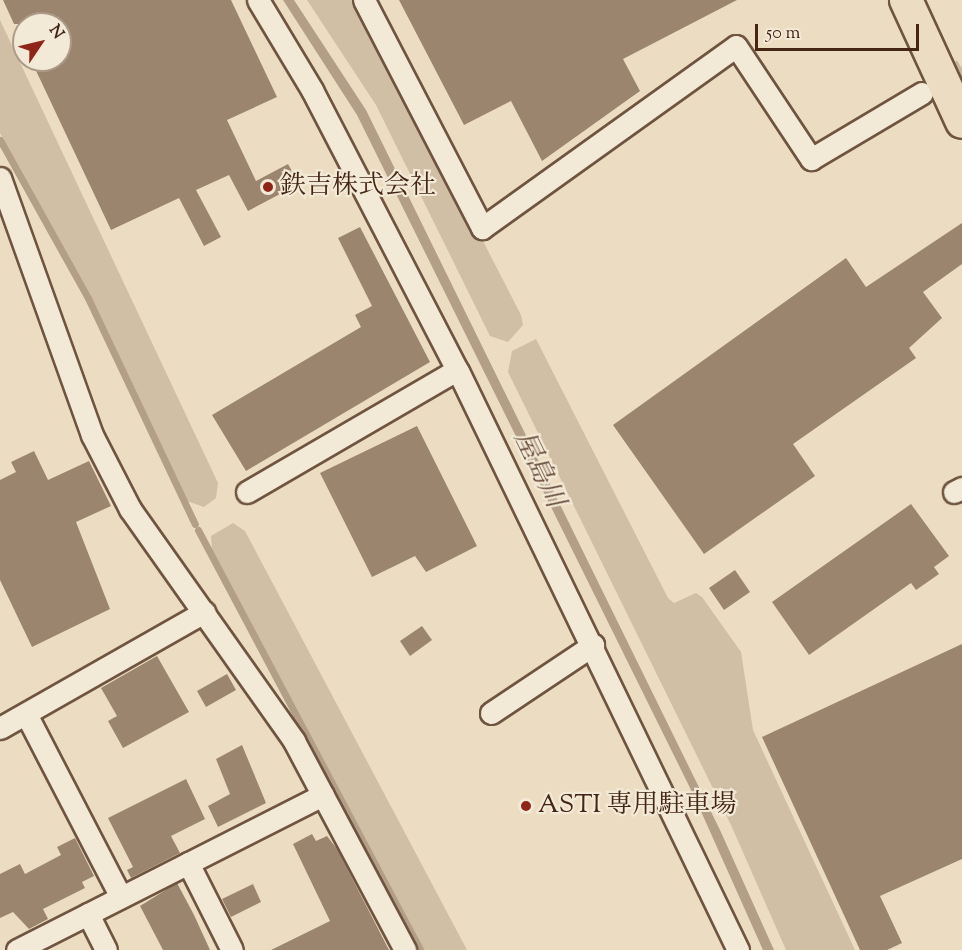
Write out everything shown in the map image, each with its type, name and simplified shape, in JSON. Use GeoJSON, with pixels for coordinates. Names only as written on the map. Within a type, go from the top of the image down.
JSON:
{"type":"FeatureCollection","features":[{"type":"Feature","properties":{"kind":"highway"},"geometry":{"type":"LineString","coordinates":[[906,0],[930,83],[962,122]]}},
{"type":"Feature","properties":{"kind":"street"},"geometry":{"type":"LineString","coordinates":[[258,0],[307,82],[457,370],[593,645],[738,950]]}},
{"type":"Feature","properties":{"kind":"street"},"geometry":{"type":"LineString","coordinates":[[364,0],[482,228],[736,46],[805,151],[930,83]]}},
{"type":"Feature","properties":{"kind":"street"},"geometry":{"type":"LineString","coordinates":[[0,178],[92,435],[130,509],[284,727],[323,795],[405,950]]}},
{"type":"Feature","properties":{"kind":"street"},"geometry":{"type":"LineString","coordinates":[[247,492],[457,370]]}},
{"type":"Feature","properties":{"kind":"street"},"geometry":{"type":"LineString","coordinates":[[0,728],[204,612]]}},
{"type":"Feature","properties":{"kind":"street"},"geometry":{"type":"LineString","coordinates":[[491,713],[593,645]]}},
{"type":"Feature","properties":{"kind":"street"},"geometry":{"type":"LineString","coordinates":[[26,714],[121,897]]}},
{"type":"Feature","properties":{"kind":"street"},"geometry":{"type":"LineString","coordinates":[[17,950],[323,795]]}},
{"type":"Feature","properties":{"kind":"street"},"geometry":{"type":"LineString","coordinates":[[188,863],[232,950]]}},
{"type":"Feature","properties":{"kind":"street"},"geometry":{"type":"LineString","coordinates":[[88,914],[106,950]]}},
{"type":"Feature","properties":{"kind":"shaded area"},"geometry":{"type":"Polygon","coordinates":[[[307,0],[359,0],[521,315],[523,325],[508,342],[490,336],[376,105],[307,0]]]}},
{"type":"Feature","properties":{"kind":"shaded area"},"geometry":{"type":"Polygon","coordinates":[[[0,20],[12,45],[12,72],[24,72],[218,483],[216,498],[204,507],[187,501],[96,307],[0,133],[0,20]]]}},
{"type":"Feature","properties":{"kind":"shaded area"},"geometry":{"type":"Polygon","coordinates":[[[536,339],[668,598],[674,603],[696,593],[702,597],[741,652],[753,730],[855,950],[786,950],[731,825],[508,372],[512,351],[536,339]]]}},
{"type":"Feature","properties":{"kind":"shaded area"},"geometry":{"type":"Polygon","coordinates":[[[233,523],[245,531],[467,950],[424,950],[212,549],[211,536],[233,523]]]}},
{"type":"Feature","properties":{"kind":"water","name":"屋島川"},"geometry":{"type":"Polygon","coordinates":[[[283,0],[294,0],[366,110],[720,830],[774,950],[763,950],[695,798],[357,115],[283,0]]]}},
{"type":"Feature","properties":{"kind":"building"},"geometry":{"type":"Polygon","coordinates":[[[3,0],[231,0],[277,97],[227,120],[256,181],[288,164],[299,184],[248,211],[229,175],[196,190],[221,237],[204,246],[179,198],[111,230],[37,72],[72,72],[72,12],[12,12],[12,20],[3,0]]]}},
{"type":"Feature","properties":{"kind":"building"},"geometry":{"type":"Polygon","coordinates":[[[399,0],[737,0],[623,59],[640,91],[542,161],[511,101],[464,125],[399,0]]]}},
{"type":"Feature","properties":{"kind":"building"},"geometry":{"type":"Polygon","coordinates":[[[962,223],[962,264],[923,292],[942,318],[909,348],[916,358],[793,444],[815,476],[704,554],[613,425],[846,258],[866,287],[962,223]]]}},
{"type":"Feature","properties":{"kind":"building"},"geometry":{"type":"Polygon","coordinates":[[[360,227],[430,362],[246,471],[212,415],[361,327],[355,315],[372,306],[338,238],[360,227]]]}},
{"type":"Feature","properties":{"kind":"building"},"geometry":{"type":"Polygon","coordinates":[[[417,426],[477,546],[426,572],[415,556],[372,577],[320,473],[417,426]]]}},
{"type":"Feature","properties":{"kind":"building"},"geometry":{"type":"Polygon","coordinates":[[[34,451],[48,480],[89,461],[111,506],[76,522],[110,609],[32,647],[0,580],[0,480],[16,472],[11,462],[34,451]]]}},
{"type":"Feature","properties":{"kind":"building"},"geometry":{"type":"Polygon","coordinates":[[[911,504],[949,556],[934,567],[939,574],[916,590],[911,583],[809,655],[772,602],[911,504]]]}},
{"type":"Feature","properties":{"kind":"building"},"geometry":{"type":"Polygon","coordinates":[[[735,570],[750,592],[724,610],[709,588],[735,570]]]}},
{"type":"Feature","properties":{"kind":"building"},"geometry":{"type":"Polygon","coordinates":[[[422,626],[432,640],[410,656],[400,641],[422,626]]]}},
{"type":"Feature","properties":{"kind":"building"},"geometry":{"type":"Polygon","coordinates":[[[962,644],[962,859],[880,896],[902,943],[887,950],[860,950],[762,737],[962,644]]]}},
{"type":"Feature","properties":{"kind":"building"},"geometry":{"type":"Polygon","coordinates":[[[157,656],[189,712],[123,748],[108,721],[117,716],[101,688],[157,656]]]}},
{"type":"Feature","properties":{"kind":"building"},"geometry":{"type":"Polygon","coordinates":[[[227,674],[236,690],[206,707],[197,691],[227,674]]]}},
{"type":"Feature","properties":{"kind":"building"},"geometry":{"type":"Polygon","coordinates":[[[242,745],[266,803],[218,827],[208,806],[230,794],[216,759],[242,745]]]}},
{"type":"Feature","properties":{"kind":"building"},"geometry":{"type":"Polygon","coordinates":[[[186,779],[205,819],[171,836],[180,853],[131,878],[127,870],[133,867],[108,818],[186,779]]]}},
{"type":"Feature","properties":{"kind":"building"},"geometry":{"type":"Polygon","coordinates":[[[312,834],[316,841],[327,836],[337,849],[389,950],[271,950],[330,921],[293,844],[312,834]]]}},
{"type":"Feature","properties":{"kind":"building"},"geometry":{"type":"Polygon","coordinates":[[[75,838],[94,876],[82,882],[85,888],[43,909],[48,919],[29,929],[13,912],[0,918],[0,874],[20,864],[25,874],[61,855],[57,847],[75,838]]]}},
{"type":"Feature","properties":{"kind":"building"},"geometry":{"type":"Polygon","coordinates":[[[177,883],[210,950],[163,950],[140,906],[177,883]]]}},
{"type":"Feature","properties":{"kind":"building"},"geometry":{"type":"Polygon","coordinates":[[[253,884],[261,902],[231,917],[222,899],[253,884]]]}},
{"type":"Feature","properties":{"kind":"waterway"},"geometry":{"type":"LineString","coordinates":[[0,140],[88,298],[195,524]]}},
{"type":"Feature","properties":{"kind":"waterway"},"geometry":{"type":"LineString","coordinates":[[198,530],[420,950]]}},
{"type":"Feature","properties":{"kind":"tunnel"},"geometry":{"type":"LineString","coordinates":[[932,88],[962,69]]}},
{"type":"Feature","properties":{"kind":"place","name":"鉄吉株式会社"},"geometry":{"type":"Point","coordinates":[268,187]}},
{"type":"Feature","properties":{"kind":"place","name":"ASTI 専用駐車場"},"geometry":{"type":"Point","coordinates":[526,806]}}]}
